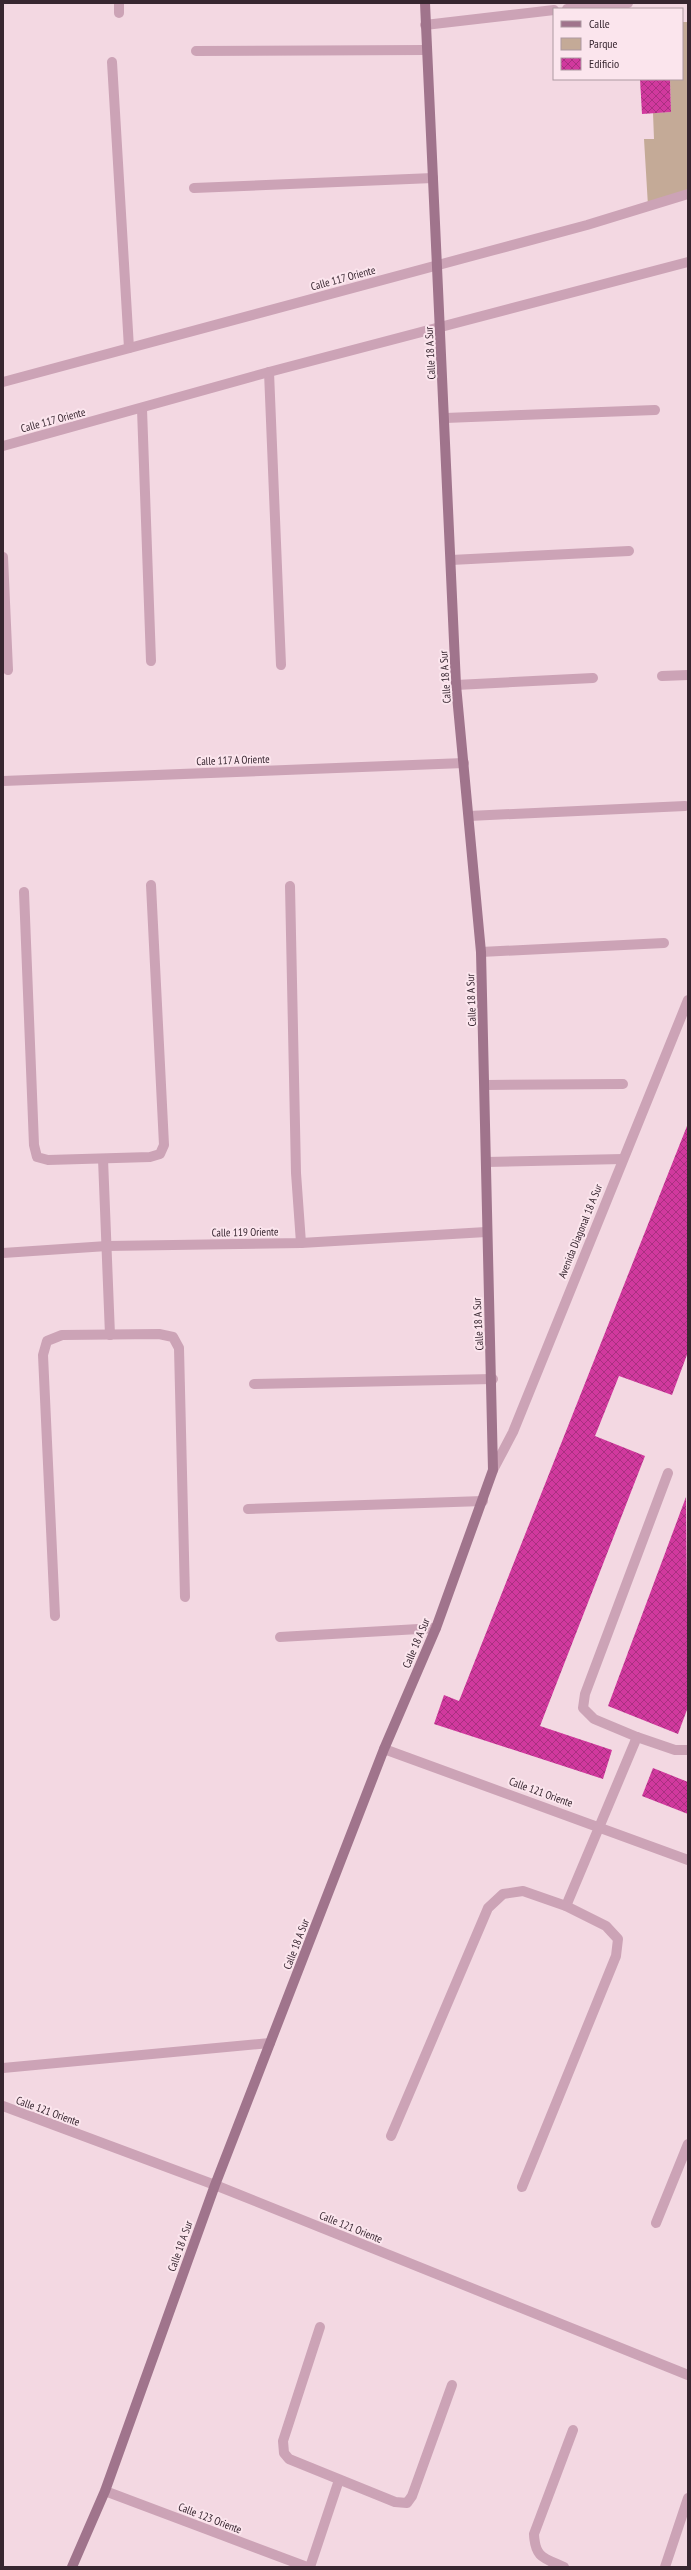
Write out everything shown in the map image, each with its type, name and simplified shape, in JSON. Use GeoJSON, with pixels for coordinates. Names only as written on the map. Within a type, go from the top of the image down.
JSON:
{"type":"FeatureCollection","features":[{"type":"Feature","properties":{"kind":"street","name":"Calle 18 A Sur"},"geometry":{"type":"LineString","coordinates":[[72,2567],[105,2491],[214,2185],[384,1749],[436,1628],[493,1470],[493,1380],[486,1232],[486,1085],[481,952],[456,685],[441,328],[426,50],[425,3]]}},
{"type":"Feature","properties":{"kind":"street"},"geometry":{"type":"LineString","coordinates":[[577,8],[628,3]]}},
{"type":"Feature","properties":{"kind":"street"},"geometry":{"type":"LineString","coordinates":[[425,25],[553,10]]}},
{"type":"Feature","properties":{"kind":"street"},"geometry":{"type":"LineString","coordinates":[[196,51],[426,50]]}},
{"type":"Feature","properties":{"kind":"street"},"geometry":{"type":"LineString","coordinates":[[112,62],[129,348]]}},
{"type":"Feature","properties":{"kind":"street"},"geometry":{"type":"LineString","coordinates":[[194,188],[433,178]]}},
{"type":"Feature","properties":{"kind":"street","name":"Calle 117 Oriente"},"geometry":{"type":"LineString","coordinates":[[3,382],[587,225],[688,194]]}},
{"type":"Feature","properties":{"kind":"street","name":"Calle 117 Oriente"},"geometry":{"type":"LineString","coordinates":[[3,446],[142,409],[268,372],[441,328],[688,262]]}},
{"type":"Feature","properties":{"kind":"street"},"geometry":{"type":"LineString","coordinates":[[268,372],[281,665]]}},
{"type":"Feature","properties":{"kind":"street"},"geometry":{"type":"LineString","coordinates":[[142,409],[151,661]]}},
{"type":"Feature","properties":{"kind":"street"},"geometry":{"type":"LineString","coordinates":[[445,418],[655,410]]}},
{"type":"Feature","properties":{"kind":"street"},"geometry":{"type":"LineString","coordinates":[[450,560],[629,551]]}},
{"type":"Feature","properties":{"kind":"street"},"geometry":{"type":"LineString","coordinates":[[3,557],[8,670]]}},
{"type":"Feature","properties":{"kind":"street"},"geometry":{"type":"LineString","coordinates":[[662,676],[688,675]]}},
{"type":"Feature","properties":{"kind":"street"},"geometry":{"type":"LineString","coordinates":[[456,685],[593,678]]}},
{"type":"Feature","properties":{"kind":"street","name":"Calle 117 A Oriente"},"geometry":{"type":"LineString","coordinates":[[3,781],[464,763]]}},
{"type":"Feature","properties":{"kind":"street"},"geometry":{"type":"LineString","coordinates":[[469,816],[685,806]]}},
{"type":"Feature","properties":{"kind":"street"},"geometry":{"type":"LineString","coordinates":[[24,892],[34,1145],[37,1157],[48,1160],[150,1157],[160,1154],[164,1145],[152,885]]}},
{"type":"Feature","properties":{"kind":"street"},"geometry":{"type":"LineString","coordinates":[[290,886],[296,1173],[301,1243]]}},
{"type":"Feature","properties":{"kind":"street"},"geometry":{"type":"LineString","coordinates":[[481,952],[664,943]]}},
{"type":"Feature","properties":{"kind":"street","name":"Avenida Diagonal 18 A Sur"},"geometry":{"type":"LineString","coordinates":[[493,1470],[513,1432],[623,1159],[688,1003]]}},
{"type":"Feature","properties":{"kind":"street"},"geometry":{"type":"LineString","coordinates":[[486,1085],[623,1084]]}},
{"type":"Feature","properties":{"kind":"street"},"geometry":{"type":"LineString","coordinates":[[103,1159],[110,1335]]}},
{"type":"Feature","properties":{"kind":"street"},"geometry":{"type":"LineString","coordinates":[[486,1162],[623,1159]]}},
{"type":"Feature","properties":{"kind":"street","name":"Calle 119 Oriente"},"geometry":{"type":"LineString","coordinates":[[3,1253],[107,1246],[301,1243],[486,1232]]}},
{"type":"Feature","properties":{"kind":"street"},"geometry":{"type":"LineString","coordinates":[[55,1616],[43,1355],[48,1341],[62,1335],[159,1334],[173,1337],[179,1348],[185,1597]]}},
{"type":"Feature","properties":{"kind":"street"},"geometry":{"type":"LineString","coordinates":[[254,1384],[493,1380]]}},
{"type":"Feature","properties":{"kind":"street"},"geometry":{"type":"LineString","coordinates":[[668,1473],[585,1694],[583,1708],[594,1719],[637,1737],[675,1750],[688,1750]]}},
{"type":"Feature","properties":{"kind":"street"},"geometry":{"type":"LineString","coordinates":[[248,1509],[483,1501]]}},
{"type":"Feature","properties":{"kind":"street"},"geometry":{"type":"LineString","coordinates":[[280,1637],[436,1628]]}},
{"type":"Feature","properties":{"kind":"street"},"geometry":{"type":"LineString","coordinates":[[566,1906],[601,1826],[637,1737]]}},
{"type":"Feature","properties":{"kind":"street","name":"Calle 121 Oriente"},"geometry":{"type":"LineString","coordinates":[[384,1749],[601,1826],[688,1860]]}},
{"type":"Feature","properties":{"kind":"street"},"geometry":{"type":"LineString","coordinates":[[391,2136],[488,1908],[502,1894],[523,1891],[566,1906],[606,1926],[618,1939],[616,1956],[522,2187]]}},
{"type":"Feature","properties":{"kind":"street"},"geometry":{"type":"LineString","coordinates":[[3,2068],[270,2043]]}},
{"type":"Feature","properties":{"kind":"street","name":"Calle 121 Oriente"},"geometry":{"type":"LineString","coordinates":[[3,2106],[214,2185],[688,2375]]}},
{"type":"Feature","properties":{"kind":"street"},"geometry":{"type":"LineString","coordinates":[[656,2223],[688,2144]]}},
{"type":"Feature","properties":{"kind":"street"},"geometry":{"type":"LineString","coordinates":[[320,2327],[283,2441],[284,2453],[289,2459],[395,2502],[407,2503],[452,2384]]}},
{"type":"Feature","properties":{"kind":"street"},"geometry":{"type":"LineString","coordinates":[[564,2567],[541,2557],[534,2548],[534,2534],[573,2430]]}},
{"type":"Feature","properties":{"kind":"street"},"geometry":{"type":"LineString","coordinates":[[309,2567],[339,2480]]}},
{"type":"Feature","properties":{"kind":"street","name":"Calle 123 Oriente"},"geometry":{"type":"LineString","coordinates":[[105,2491],[309,2567]]}},
{"type":"Feature","properties":{"kind":"street"},"geometry":{"type":"LineString","coordinates":[[665,2567],[688,2498]]}},
{"type":"Feature","properties":{"kind":"green space"},"geometry":{"type":"Polygon","coordinates":[[[683,22],[688,22],[688,194],[648,206],[644,139],[654,139],[653,113],[671,112],[670,80],[683,80],[683,22]]]}},
{"type":"Feature","properties":{"kind":"building"},"geometry":{"type":"Polygon","coordinates":[[[640,80],[670,80],[671,112],[642,114],[640,80]]]}},
{"type":"Feature","properties":{"kind":"building"},"geometry":{"type":"Polygon","coordinates":[[[687,1126],[688,1352],[672,1395],[619,1376],[595,1436],[645,1456],[540,1726],[612,1750],[603,1779],[434,1724],[444,1695],[459,1701],[687,1126]]]}},
{"type":"Feature","properties":{"kind":"building"},"geometry":{"type":"Polygon","coordinates":[[[686,1497],[688,1707],[678,1734],[608,1706],[686,1497]]]}},
{"type":"Feature","properties":{"kind":"building"},"geometry":{"type":"Polygon","coordinates":[[[653,1768],[688,1782],[688,1814],[642,1796],[653,1768]]]}}]}
